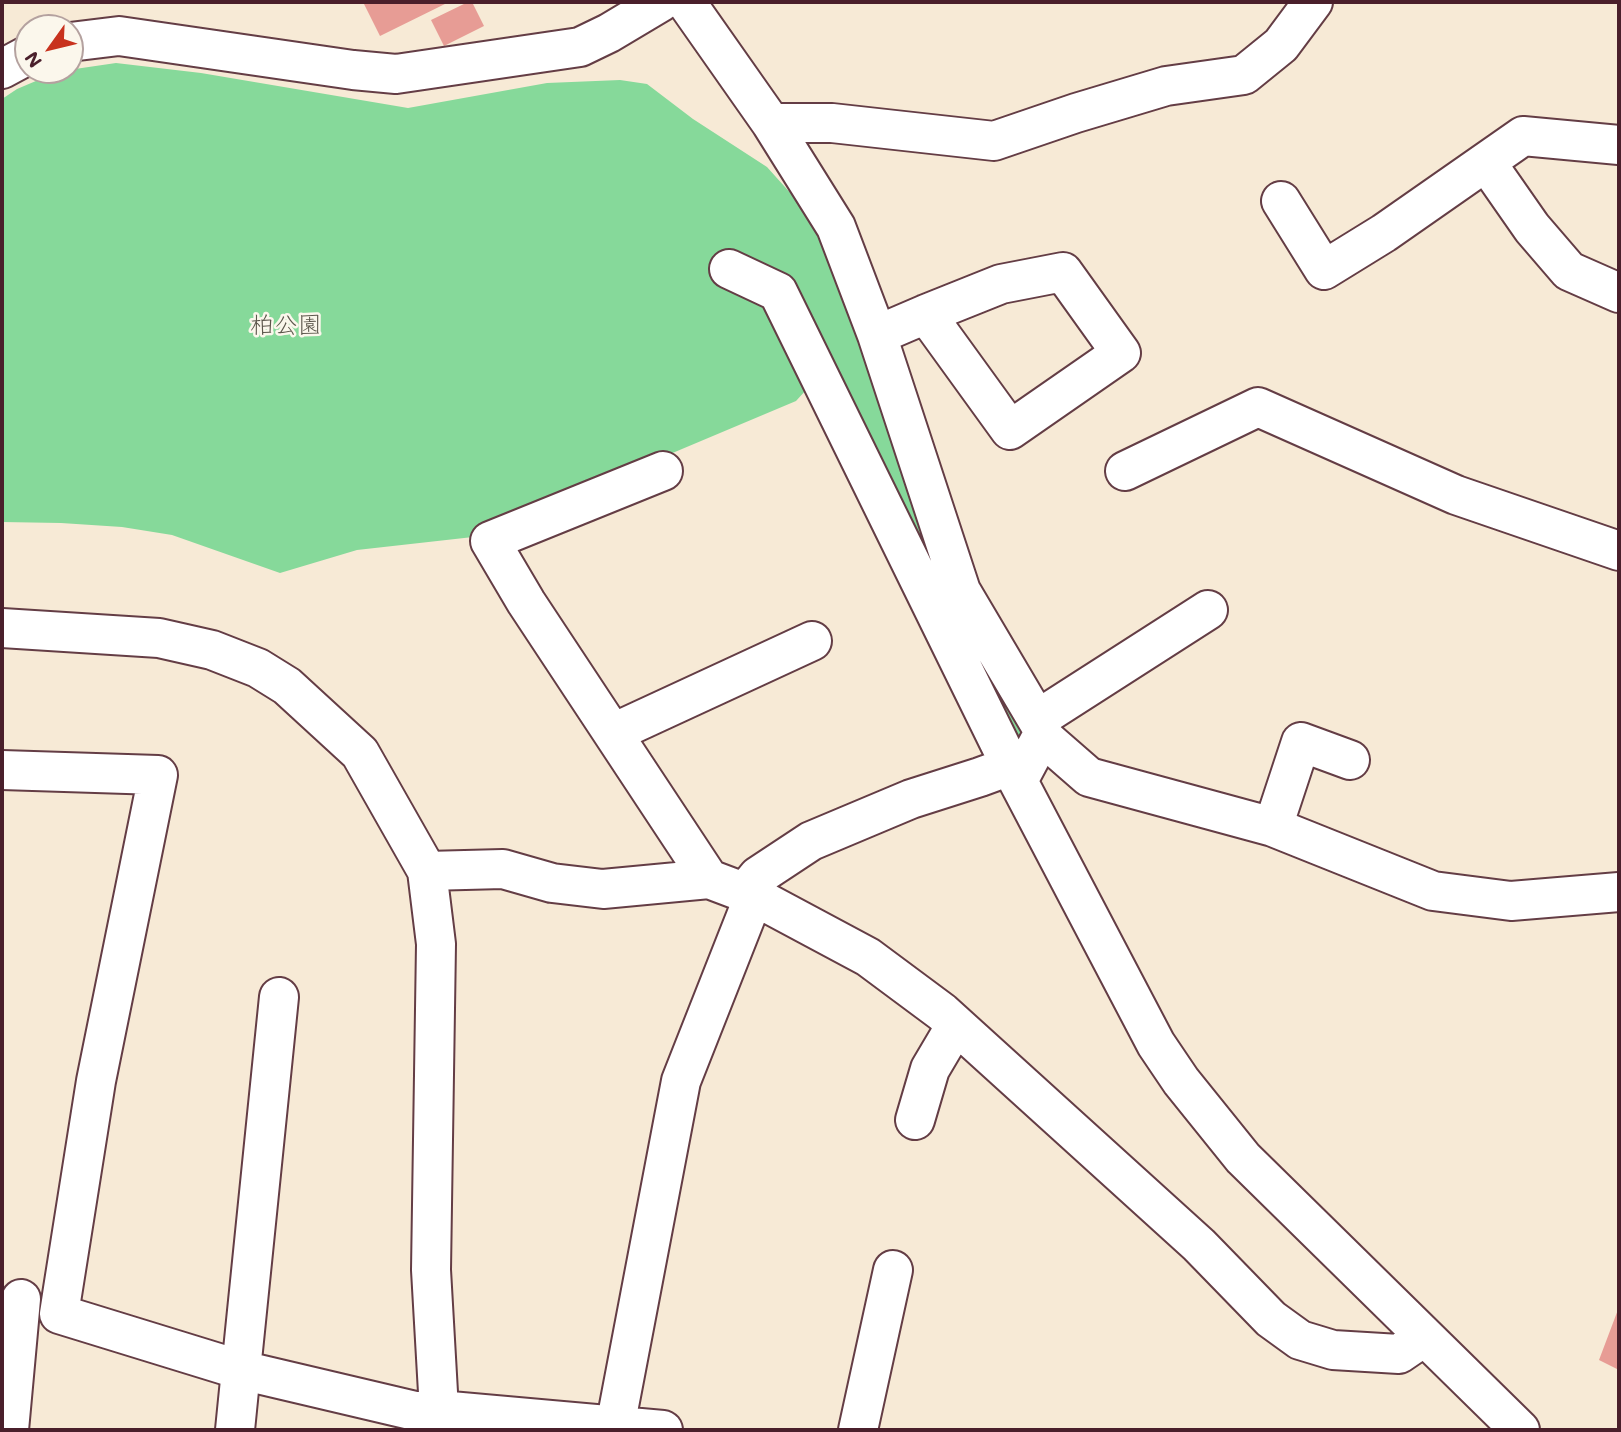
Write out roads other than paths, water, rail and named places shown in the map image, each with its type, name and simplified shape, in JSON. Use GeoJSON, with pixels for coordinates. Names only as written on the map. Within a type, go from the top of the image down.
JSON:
{"type":"FeatureCollection","features":[{"type":"Feature","properties":{"kind":"street"},"geometry":{"type":"LineString","coordinates":[[84,40],[119,36],[353,71],[396,74],[580,47],[661,2]]}},
{"type":"Feature","properties":{"kind":"street"},"geometry":{"type":"LineString","coordinates":[[687,2],[771,123],[836,228],[877,335],[961,591],[1040,727],[1089,778],[1273,827],[1433,891],[1511,901],[1619,892]]}},
{"type":"Feature","properties":{"kind":"street"},"geometry":{"type":"LineString","coordinates":[[771,123],[832,123],[994,141],[1166,86],[1244,75],[1281,45],[1313,2]]}},
{"type":"Feature","properties":{"kind":"street"},"geometry":{"type":"LineString","coordinates":[[1281,201],[1324,270],[1384,233],[1524,136],[1619,145]]}},
{"type":"Feature","properties":{"kind":"street"},"geometry":{"type":"LineString","coordinates":[[1486,162],[1532,228],[1569,271],[1619,293]]}},
{"type":"Feature","properties":{"kind":"street"},"geometry":{"type":"LineString","coordinates":[[729,269],[778,292],[1014,773],[1133,1003],[1181,1082],[1243,1158],[1520,1430]]}},
{"type":"Feature","properties":{"kind":"street"},"geometry":{"type":"LineString","coordinates":[[877,335],[926,314],[1001,284],[1063,272],[1121,353],[1010,430],[926,314]]}},
{"type":"Feature","properties":{"kind":"street"},"geometry":{"type":"LineString","coordinates":[[1125,471],[1258,407],[1457,495],[1619,551]]}},
{"type":"Feature","properties":{"kind":"street"},"geometry":{"type":"LineString","coordinates":[[663,471],[491,541],[526,602],[709,879]]}},
{"type":"Feature","properties":{"kind":"street"},"geometry":{"type":"LineString","coordinates":[[1014,773],[1040,727],[1208,610]]}},
{"type":"Feature","properties":{"kind":"street"},"geometry":{"type":"LineString","coordinates":[[2,628],[159,638],[212,650],[258,668],[288,686],[360,753],[427,871],[436,944],[431,1270],[439,1410]]}},
{"type":"Feature","properties":{"kind":"street"},"geometry":{"type":"LineString","coordinates":[[613,733],[812,641]]}},
{"type":"Feature","properties":{"kind":"street"},"geometry":{"type":"LineString","coordinates":[[1273,827],[1301,742],[1350,760]]}},
{"type":"Feature","properties":{"kind":"street"},"geometry":{"type":"LineString","coordinates":[[2,770],[158,775],[96,1081],[58,1314]]}},
{"type":"Feature","properties":{"kind":"street"},"geometry":{"type":"LineString","coordinates":[[615,1427],[681,1081],[758,876],[811,841],[911,799],[980,777],[1014,773]]}},
{"type":"Feature","properties":{"kind":"street"},"geometry":{"type":"LineString","coordinates":[[427,871],[503,869],[552,883],[603,889],[709,879],[749,895],[868,957],[956,1025],[1199,1245],[1271,1320],[1300,1340],[1333,1350],[1399,1354],[1424,1336]]}},
{"type":"Feature","properties":{"kind":"street"},"geometry":{"type":"LineString","coordinates":[[235,1430],[279,997]]}},
{"type":"Feature","properties":{"kind":"street"},"geometry":{"type":"LineString","coordinates":[[915,1120],[930,1069],[956,1025]]}},
{"type":"Feature","properties":{"kind":"street"},"geometry":{"type":"LineString","coordinates":[[859,1430],[892,1270]]}},
{"type":"Feature","properties":{"kind":"street"},"geometry":{"type":"LineString","coordinates":[[9,1430],[11,1296],[58,1314],[241,1370],[383,1405],[415,1411],[439,1410],[663,1430]]}},
{"type":"Feature","properties":{"kind":"park label","name":"柏公園"},"geometry":{"type":"Point","coordinates":[286,326]}}]}
